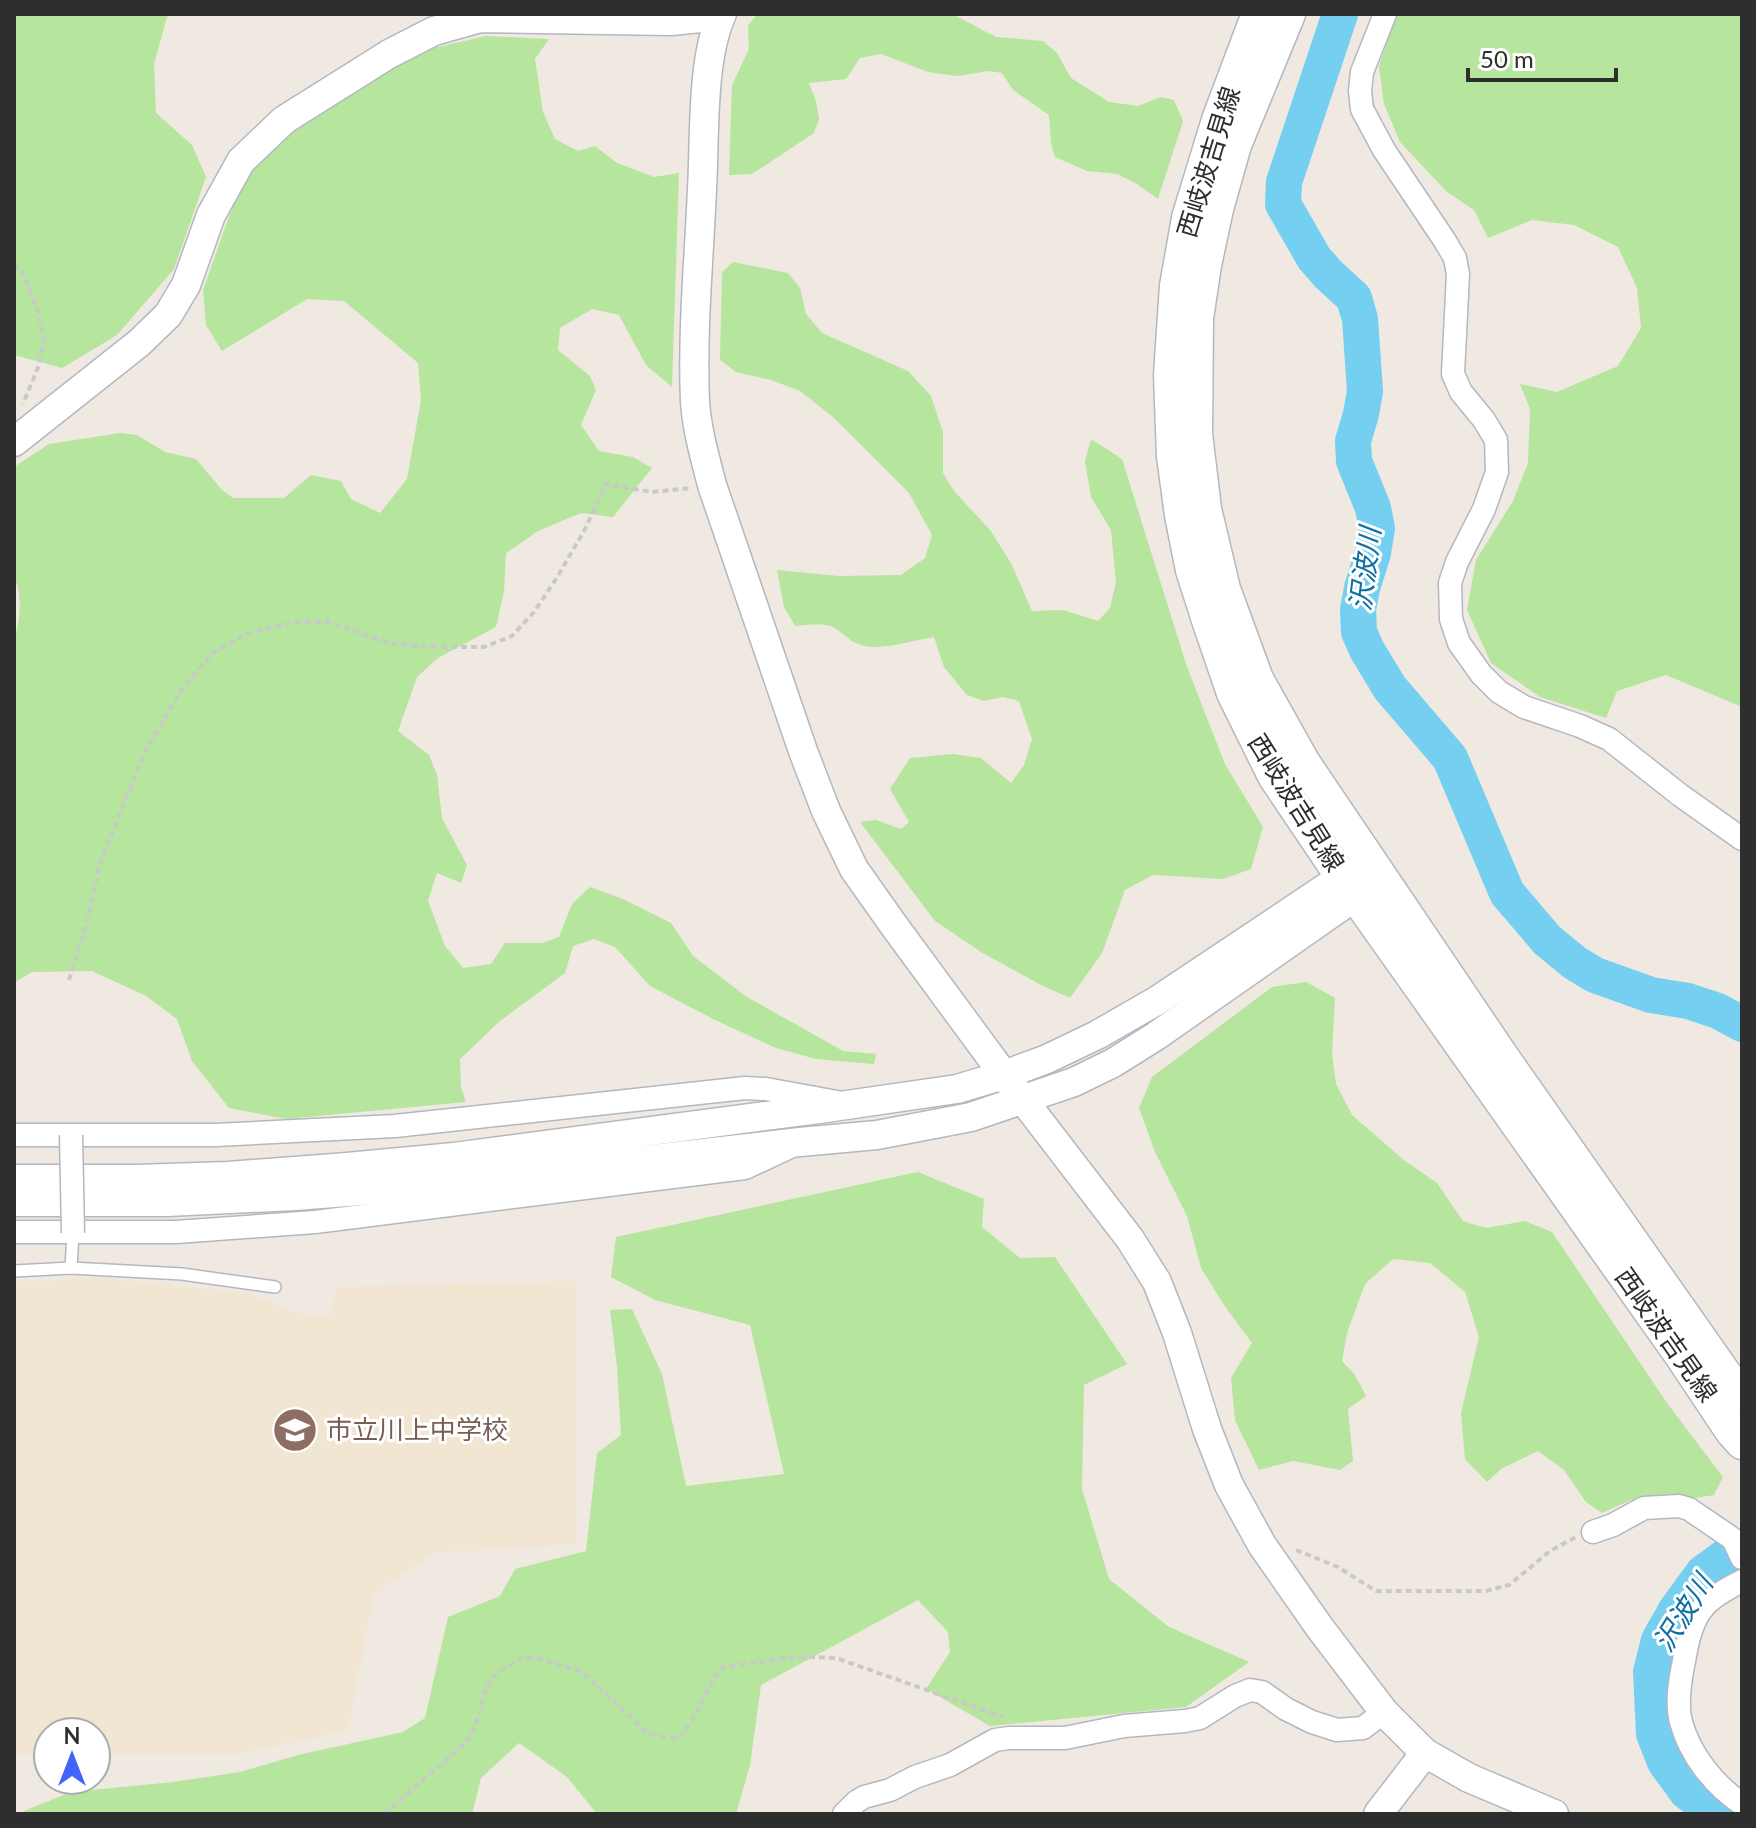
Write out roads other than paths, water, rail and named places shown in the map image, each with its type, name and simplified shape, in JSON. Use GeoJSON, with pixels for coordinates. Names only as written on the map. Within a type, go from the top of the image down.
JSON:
{"type":"FeatureCollection","features":[{"type":"Feature","properties":{"kind":"main road","name":"西岐波吉見線"},"geometry":{"type":"LineString","coordinates":[[1258,14],[1218,120],[1188,218],[1176,286],[1170,375],[1173,456],[1181,515],[1192,570],[1233,693],[1274,776],[1742,1443]]}},
{"type":"Feature","properties":{"kind":"main road","name":"西岐波吉見線"},"geometry":{"type":"LineString","coordinates":[[1289,14],[1235,145],[1211,237],[1197,318],[1196,434],[1205,509],[1224,589],[1257,679],[1304,763],[1502,1056],[1742,1398]]}},
{"type":"Feature","properties":{"kind":"street"},"geometry":{"type":"LineString","coordinates":[[1385,14],[1362,72],[1362,109],[1384,150],[1455,258],[1458,274],[1453,374],[1461,392],[1496,440],[1497,472],[1484,509],[1457,562],[1450,583],[1451,619],[1459,643],[1481,674],[1499,692],[1524,707],[1609,739],[1742,839]]}},
{"type":"Feature","properties":{"kind":"street"},"geometry":{"type":"LineString","coordinates":[[14,442],[139,343],[168,315],[186,285],[211,215],[241,161],[284,120],[389,54],[434,31],[480,18],[671,21],[721,15],[710,50],[707,93],[695,404],[712,485],[826,811],[854,869],[1004,1075],[1130,1239],[1157,1282],[1229,1485],[1262,1545],[1320,1628],[1384,1712],[1425,1753],[1469,1778],[1554,1814]]}},
{"type":"Feature","properties":{"kind":"street"},"geometry":{"type":"LineString","coordinates":[[14,1202],[167,1202],[399,1188],[877,1135],[971,1117],[1074,1082],[1113,1063],[1156,1036],[1373,867]]}},
{"type":"Feature","properties":{"kind":"street"},"geometry":{"type":"LineString","coordinates":[[14,1179],[212,1176],[454,1157],[957,1089],[1047,1059],[1097,1035],[1349,886]]}},
{"type":"Feature","properties":{"kind":"street"},"geometry":{"type":"LineString","coordinates":[[14,1135],[216,1135],[395,1126],[745,1088],[853,1104]]}},
{"type":"Feature","properties":{"kind":"street"},"geometry":{"type":"LineString","coordinates":[[71,1135],[73,1233]]}},
{"type":"Feature","properties":{"kind":"street"},"geometry":{"type":"LineString","coordinates":[[14,1232],[176,1232],[315,1222],[745,1168],[800,1142]]}},
{"type":"Feature","properties":{"kind":"street"},"geometry":{"type":"LineString","coordinates":[[1593,1532],[1644,1508],[1679,1506],[1689,1509],[1737,1548]]}},
{"type":"Feature","properties":{"kind":"street"},"geometry":{"type":"LineString","coordinates":[[1742,1581],[1702,1608],[1689,1638],[1680,1683],[1680,1719],[1689,1744],[1706,1771],[1742,1804]]}},
{"type":"Feature","properties":{"kind":"street"},"geometry":{"type":"LineString","coordinates":[[844,1814],[864,1797],[890,1790],[950,1765],[995,1740],[1065,1738],[1124,1726],[1185,1721],[1200,1718],[1250,1690],[1262,1692],[1286,1709],[1337,1730],[1363,1728],[1384,1712]]}},
{"type":"Feature","properties":{"kind":"street"},"geometry":{"type":"LineString","coordinates":[[1378,1814],[1425,1753]]}},
{"type":"Feature","properties":{"kind":"lane"},"geometry":{"type":"LineString","coordinates":[[71,1268],[73,1233]]}},
{"type":"Feature","properties":{"kind":"lane"},"geometry":{"type":"LineString","coordinates":[[14,1271],[71,1268],[182,1274],[275,1287]]}},
{"type":"Feature","properties":{"kind":"waterway","name":"沢波川"},"geometry":{"type":"LineString","coordinates":[[1340,14],[1284,182],[1283,204],[1314,258],[1354,298],[1360,319],[1365,391],[1353,441],[1354,461],[1373,508],[1377,528],[1358,610],[1359,632],[1390,688],[1450,758],[1507,893],[1547,940],[1595,975],[1651,995],[1688,1001],[1718,1011],[1742,1024]]}},
{"type":"Feature","properties":{"kind":"waterway","name":"沢波川"},"geometry":{"type":"LineString","coordinates":[[1716,1814],[1687,1792],[1665,1762],[1654,1734],[1651,1672],[1659,1640],[1703,1573],[1742,1548]]}},
{"type":"Feature","properties":{"kind":"place","name":"市立川上中学校"},"geometry":{"type":"Point","coordinates":[295,1430]}}]}
